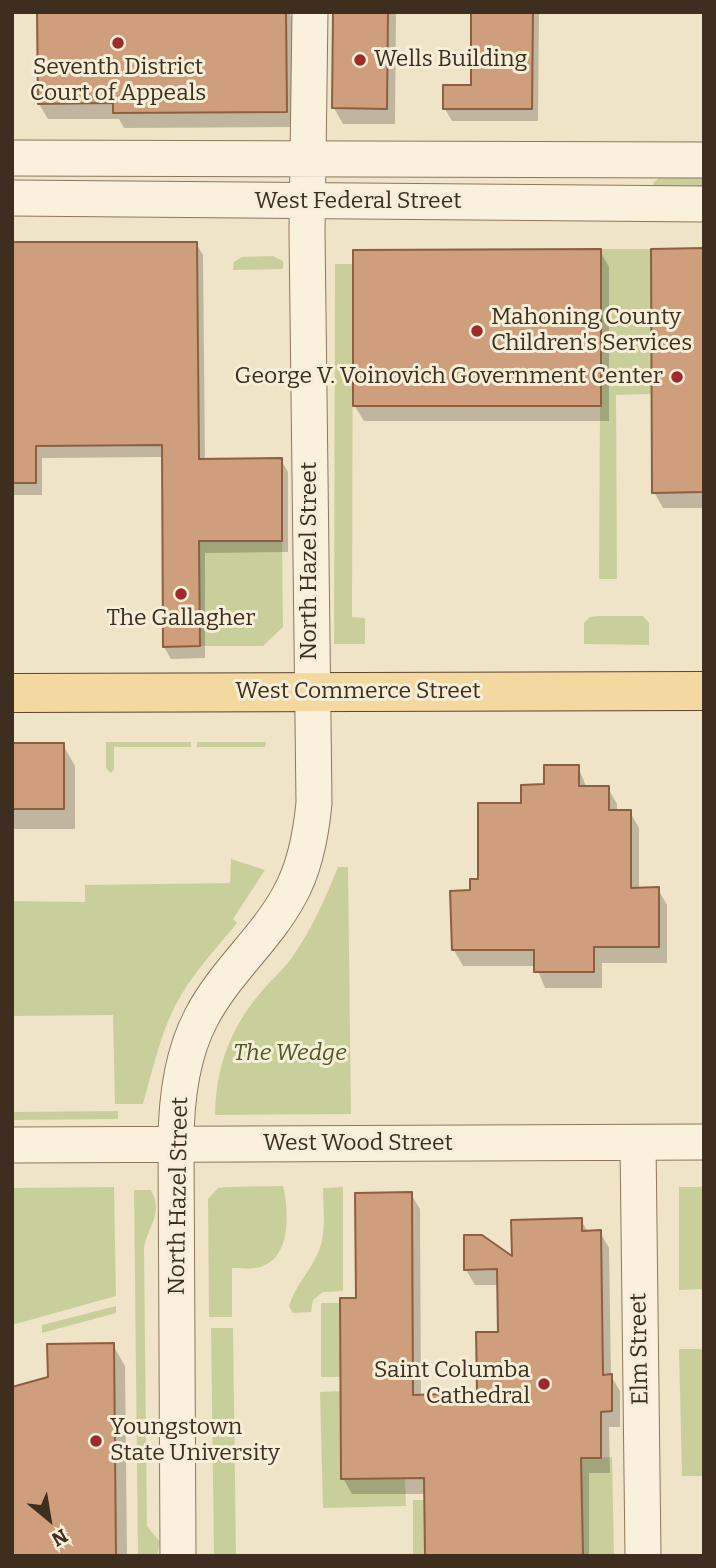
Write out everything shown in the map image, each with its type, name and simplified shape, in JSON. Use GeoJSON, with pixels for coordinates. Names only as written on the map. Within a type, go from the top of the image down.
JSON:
{"type":"FeatureCollection","features":[{"type":"Feature","properties":{"kind":"main road","name":"West Commerce Street"},"geometry":{"type":"LineString","coordinates":[[12,693],[704,691]]}},
{"type":"Feature","properties":{"kind":"street","name":"North Hazel Street"},"geometry":{"type":"LineString","coordinates":[[178,1556],[176,1112],[182,1076],[200,1020],[218,989],[284,905],[303,865],[314,803],[308,202],[310,12]]}},
{"type":"Feature","properties":{"kind":"street","name":"West Federal Street"},"geometry":{"type":"LineString","coordinates":[[12,158],[704,160]]}},
{"type":"Feature","properties":{"kind":"street","name":"West Federal Street"},"geometry":{"type":"LineString","coordinates":[[12,198],[704,204]]}},
{"type":"Feature","properties":{"kind":"street","name":"West Wood Street"},"geometry":{"type":"LineString","coordinates":[[12,1145],[704,1142]]}},
{"type":"Feature","properties":{"kind":"street","name":"Elm Street"},"geometry":{"type":"LineString","coordinates":[[638,1143],[643,1556]]}},
{"type":"Feature","properties":{"kind":"green space"},"geometry":{"type":"Polygon","coordinates":[[[704,171],[704,189],[654,187],[653,183],[660,177],[704,171]]]}},
{"type":"Feature","properties":{"kind":"green space"},"geometry":{"type":"Polygon","coordinates":[[[601,249],[651,249],[651,394],[616,395],[617,579],[599,579],[601,249]]]}},
{"type":"Feature","properties":{"kind":"green space"},"geometry":{"type":"Polygon","coordinates":[[[273,256],[283,261],[283,269],[233,270],[234,262],[242,257],[273,256]]]}},
{"type":"Feature","properties":{"kind":"green space"},"geometry":{"type":"Polygon","coordinates":[[[335,264],[353,264],[352,617],[365,618],[365,644],[334,644],[335,264]]]}},
{"type":"Feature","properties":{"kind":"green space"},"geometry":{"type":"Polygon","coordinates":[[[282,541],[283,627],[263,646],[200,646],[199,542],[282,541]]]}},
{"type":"Feature","properties":{"kind":"green space"},"geometry":{"type":"Polygon","coordinates":[[[643,616],[649,623],[649,645],[584,644],[584,623],[590,617],[643,616]]]}},
{"type":"Feature","properties":{"kind":"green space"},"geometry":{"type":"Polygon","coordinates":[[[106,742],[191,742],[191,747],[114,747],[114,769],[111,773],[106,768],[106,742]]]}},
{"type":"Feature","properties":{"kind":"green space"},"geometry":{"type":"Polygon","coordinates":[[[197,742],[266,742],[265,747],[197,747],[197,742]]]}},
{"type":"Feature","properties":{"kind":"green space"},"geometry":{"type":"Polygon","coordinates":[[[231,859],[265,870],[233,919],[237,923],[196,973],[175,1006],[161,1041],[143,1104],[115,1104],[113,1015],[12,1016],[12,901],[85,902],[85,885],[230,883],[231,859]]]}},
{"type":"Feature","properties":{"kind":"green space","name":"The Wedge"},"geometry":{"type":"Polygon","coordinates":[[[338,867],[348,867],[351,1114],[215,1115],[218,1081],[233,1034],[251,1005],[298,948],[338,867]]]}},
{"type":"Feature","properties":{"kind":"green space"},"geometry":{"type":"Polygon","coordinates":[[[118,1111],[118,1119],[12,1120],[12,1112],[118,1111]]]}},
{"type":"Feature","properties":{"kind":"green space"},"geometry":{"type":"Polygon","coordinates":[[[283,1186],[287,1220],[283,1244],[278,1254],[260,1267],[232,1268],[232,1317],[209,1317],[208,1199],[218,1188],[283,1186]]]}},
{"type":"Feature","properties":{"kind":"green space"},"geometry":{"type":"Polygon","coordinates":[[[114,1187],[116,1296],[12,1325],[12,1188],[114,1187]]]}},
{"type":"Feature","properties":{"kind":"green space"},"geometry":{"type":"Polygon","coordinates":[[[343,1187],[343,1291],[323,1292],[313,1300],[311,1312],[293,1313],[289,1306],[292,1298],[314,1260],[323,1238],[323,1188],[343,1187]]]}},
{"type":"Feature","properties":{"kind":"green space"},"geometry":{"type":"Polygon","coordinates":[[[679,1187],[704,1187],[704,1289],[679,1290],[679,1187]]]}},
{"type":"Feature","properties":{"kind":"green space"},"geometry":{"type":"Polygon","coordinates":[[[134,1190],[151,1190],[156,1206],[144,1248],[147,1526],[160,1542],[157,1556],[138,1556],[134,1190]]]}},
{"type":"Feature","properties":{"kind":"green space"},"geometry":{"type":"Polygon","coordinates":[[[321,1303],[340,1303],[340,1377],[321,1377],[321,1303]]]}},
{"type":"Feature","properties":{"kind":"green space"},"geometry":{"type":"Polygon","coordinates":[[[116,1306],[116,1313],[42,1333],[42,1325],[116,1306]]]}},
{"type":"Feature","properties":{"kind":"green space"},"geometry":{"type":"Polygon","coordinates":[[[211,1328],[233,1328],[236,1556],[214,1556],[211,1328]]]}},
{"type":"Feature","properties":{"kind":"green space"},"geometry":{"type":"Polygon","coordinates":[[[679,1349],[704,1349],[704,1476],[682,1476],[679,1349]]]}},
{"type":"Feature","properties":{"kind":"green space"},"geometry":{"type":"Polygon","coordinates":[[[341,1391],[341,1479],[405,1478],[406,1506],[323,1508],[320,1392],[341,1391]]]}},
{"type":"Feature","properties":{"kind":"green space"},"geometry":{"type":"Polygon","coordinates":[[[612,1457],[614,1556],[583,1556],[581,1458],[612,1457]]]}},
{"type":"Feature","properties":{"kind":"green space"},"geometry":{"type":"Polygon","coordinates":[[[413,1500],[425,1500],[425,1556],[413,1556],[413,1500]]]}},
{"type":"Feature","properties":{"kind":"building","name":"Seventh District Court of Appeals"},"geometry":{"type":"Polygon","coordinates":[[[37,12],[286,12],[287,112],[113,113],[113,103],[38,104],[37,12]]]}},
{"type":"Feature","properties":{"kind":"building","name":"Wells Building"},"geometry":{"type":"Polygon","coordinates":[[[333,12],[388,12],[387,109],[332,108],[333,12]]]}},
{"type":"Feature","properties":{"kind":"building"},"geometry":{"type":"Polygon","coordinates":[[[471,12],[533,12],[532,109],[443,109],[443,85],[471,85],[471,12]]]}},
{"type":"Feature","properties":{"kind":"building"},"geometry":{"type":"Polygon","coordinates":[[[12,242],[197,242],[199,459],[282,458],[282,541],[199,541],[200,646],[163,647],[162,445],[36,446],[36,483],[12,483],[12,242]]]}},
{"type":"Feature","properties":{"kind":"building","name":"George V. Voinovich Government Center"},"geometry":{"type":"Polygon","coordinates":[[[704,248],[704,492],[652,493],[651,249],[704,248]]]}},
{"type":"Feature","properties":{"kind":"building","name":"Mahoning County Children's Services"},"geometry":{"type":"Polygon","coordinates":[[[601,249],[601,406],[353,406],[353,250],[601,249]]]}},
{"type":"Feature","properties":{"kind":"building"},"geometry":{"type":"Polygon","coordinates":[[[12,743],[64,743],[64,809],[12,809],[12,743]]]}},
{"type":"Feature","properties":{"kind":"building"},"geometry":{"type":"Polygon","coordinates":[[[544,765],[579,765],[579,786],[609,786],[609,810],[631,810],[631,888],[659,887],[659,947],[594,947],[594,972],[534,972],[534,950],[452,950],[450,891],[470,890],[470,879],[478,879],[478,803],[521,803],[521,785],[544,784],[544,765]]]}},
{"type":"Feature","properties":{"kind":"building","name":"Saint Columba Cathedral"},"geometry":{"type":"Polygon","coordinates":[[[412,1192],[413,1395],[477,1393],[476,1332],[498,1332],[497,1269],[464,1270],[464,1235],[482,1235],[512,1256],[511,1220],[582,1218],[582,1231],[601,1230],[603,1375],[612,1374],[612,1411],[601,1412],[601,1458],[581,1458],[583,1556],[425,1556],[424,1478],[341,1479],[340,1298],[356,1298],[355,1193],[412,1192]]]}},
{"type":"Feature","properties":{"kind":"building"},"geometry":{"type":"Polygon","coordinates":[[[114,1343],[116,1556],[12,1556],[12,1387],[48,1377],[47,1344],[114,1343]]]}},
{"type":"Feature","properties":{"kind":"place","name":"Seventh District Court of Appeals"},"geometry":{"type":"Point","coordinates":[118,43]}},
{"type":"Feature","properties":{"kind":"place","name":"Wells Building"},"geometry":{"type":"Point","coordinates":[360,60]}},
{"type":"Feature","properties":{"kind":"place","name":"Mahoning County Children's Services"},"geometry":{"type":"Point","coordinates":[477,331]}},
{"type":"Feature","properties":{"kind":"place","name":"George V. Voinovich Government Center"},"geometry":{"type":"Point","coordinates":[677,377]}},
{"type":"Feature","properties":{"kind":"place","name":"The Gallagher"},"geometry":{"type":"Point","coordinates":[181,594]}},
{"type":"Feature","properties":{"kind":"place","name":"Saint Columba Cathedral"},"geometry":{"type":"Point","coordinates":[544,1384]}},
{"type":"Feature","properties":{"kind":"place","name":"Youngstown State University"},"geometry":{"type":"Point","coordinates":[96,1441]}}]}
